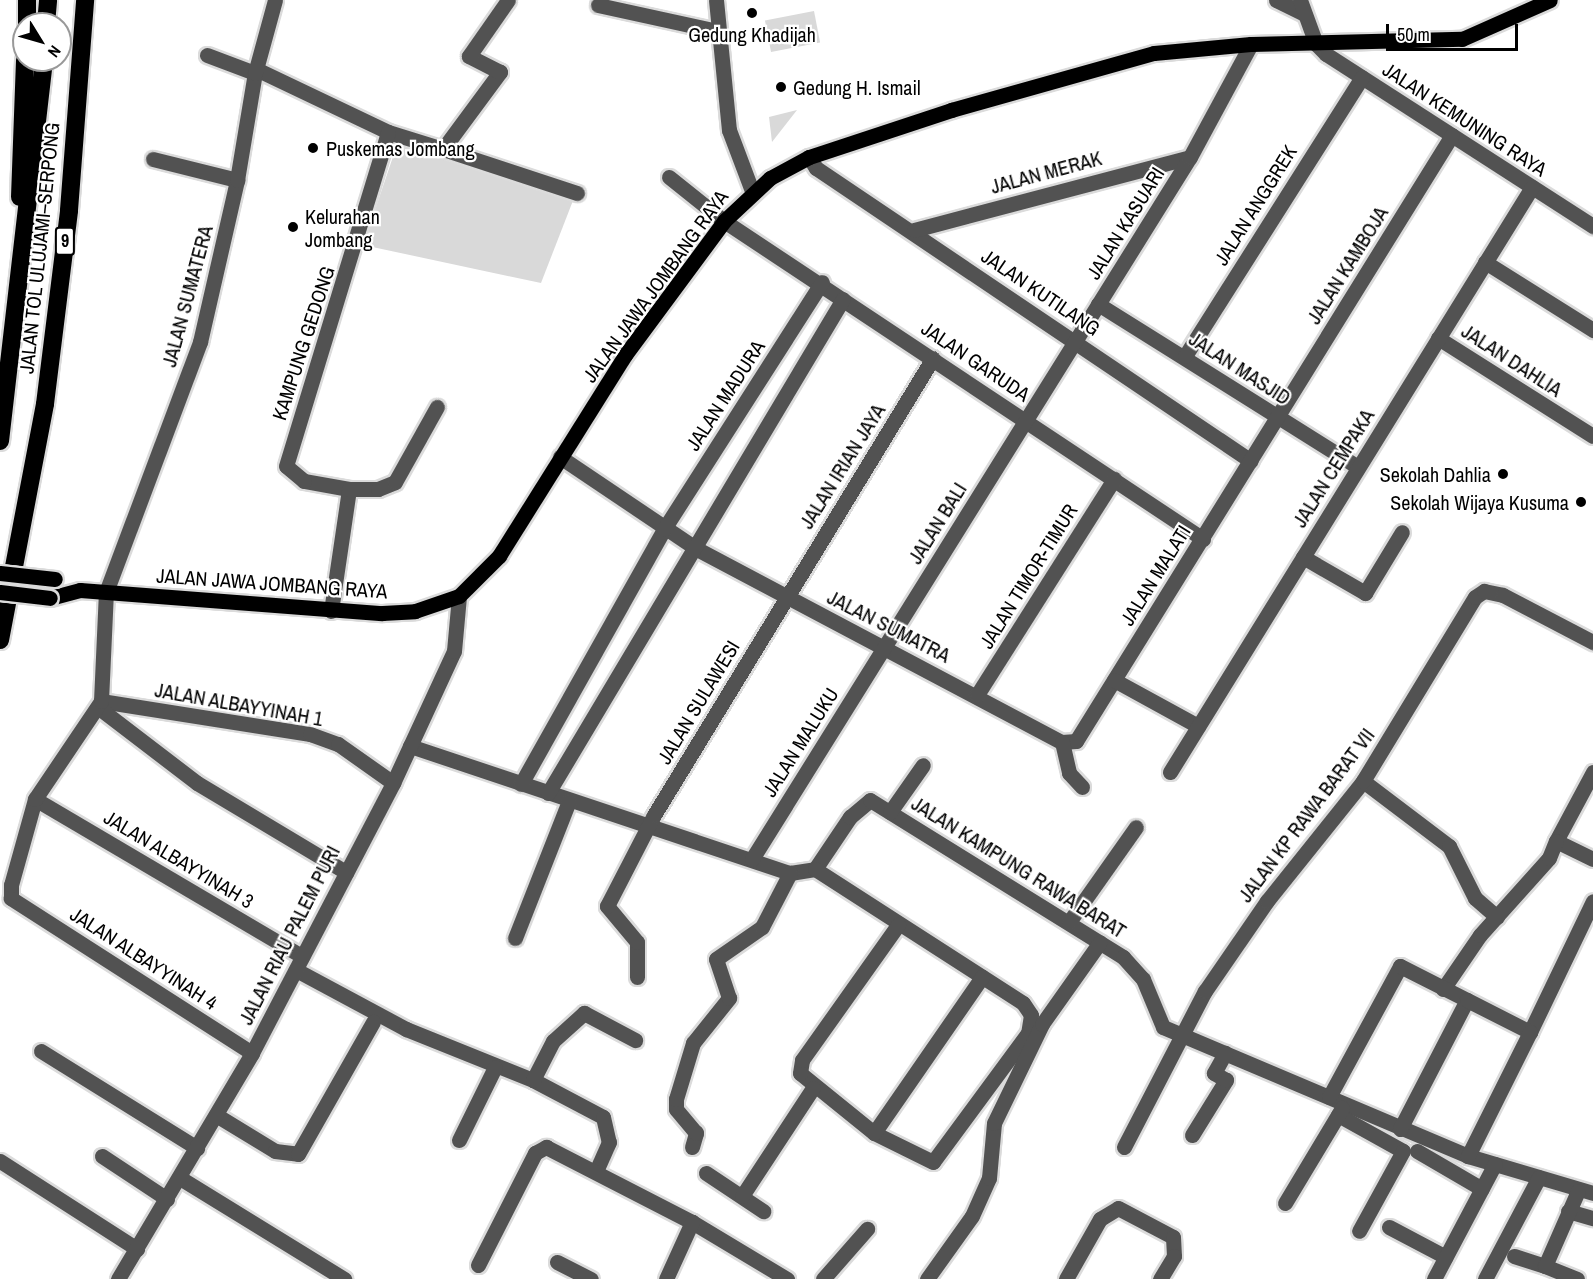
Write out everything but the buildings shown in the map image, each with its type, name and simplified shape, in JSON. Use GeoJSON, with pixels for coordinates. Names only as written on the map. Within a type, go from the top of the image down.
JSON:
{"type":"FeatureCollection","features":[{"type":"Feature","properties":{"kind":"highway","name":"JALAN TOL ULUJAMI–SERPONG"},"geometry":{"type":"LineString","coordinates":[[0,640],[45,404],[69,210],[85,0]]}},
{"type":"Feature","properties":{"kind":"highway"},"geometry":{"type":"LineString","coordinates":[[16,304],[25,72]]}},
{"type":"Feature","properties":{"kind":"highway","name":"JALAN TOL ULUJAMI–SERPONG"},"geometry":{"type":"LineString","coordinates":[[0,441],[43,72]]}},
{"type":"Feature","properties":{"kind":"main road","name":"JALAN JAWA JOMBANG RAYA"},"geometry":{"type":"LineString","coordinates":[[0,592],[50,598],[80,590],[331,611],[415,611],[459,596],[499,556],[625,355],[724,221],[752,191],[809,157],[1090,68],[1154,53],[1251,44],[1316,45],[1462,39],[1550,0]]}},
{"type":"Feature","properties":{"kind":"main road","name":"JALAN JAWA JOMBANG RAYA"},"geometry":{"type":"LineString","coordinates":[[0,573],[55,579],[80,590]]}},
{"type":"Feature","properties":{"kind":"street","name":"JALAN SUMATERA"},"geometry":{"type":"LineString","coordinates":[[100,704],[106,592],[200,342],[237,180],[255,71],[275,0]]}},
{"type":"Feature","properties":{"kind":"street"},"geometry":{"type":"LineString","coordinates":[[443,149],[500,72],[469,56],[508,0]]}},
{"type":"Feature","properties":{"kind":"street"},"geometry":{"type":"LineString","coordinates":[[716,0],[717,31],[729,130],[752,191]]}},
{"type":"Feature","properties":{"kind":"street"},"geometry":{"type":"LineString","coordinates":[[1276,0],[1302,7],[1316,45]]}},
{"type":"Feature","properties":{"kind":"street"},"geometry":{"type":"LineString","coordinates":[[598,5],[717,31]]}},
{"type":"Feature","properties":{"kind":"street","name":"JALAN KASUARI"},"geometry":{"type":"LineString","coordinates":[[1026,420],[1190,157],[1251,44]]}},
{"type":"Feature","properties":{"kind":"street","name":"JALAN KEMUNING RAYA"},"geometry":{"type":"LineString","coordinates":[[1316,45],[1593,226]]}},
{"type":"Feature","properties":{"kind":"street"},"geometry":{"type":"LineString","coordinates":[[207,55],[255,71],[388,132],[577,193]]}},
{"type":"Feature","properties":{"kind":"street","name":"JALAN ANGGREK"},"geometry":{"type":"LineString","coordinates":[[1185,356],[1362,77]]}},
{"type":"Feature","properties":{"kind":"street","name":"KAMPUNG GEDONG"},"geometry":{"type":"LineString","coordinates":[[388,132],[286,466],[304,481],[349,489],[378,489],[395,482],[437,407]]}},
{"type":"Feature","properties":{"kind":"street","name":"JALAN KAMBOJA"},"geometry":{"type":"LineString","coordinates":[[1278,418],[1452,135]]}},
{"type":"Feature","properties":{"kind":"street","name":"JALAN KUTILANG"},"geometry":{"type":"LineString","coordinates":[[809,157],[816,168],[914,230],[1251,461]]}},
{"type":"Feature","properties":{"kind":"street","name":"JALAN MERAK"},"geometry":{"type":"LineString","coordinates":[[914,230],[1190,157]]}},
{"type":"Feature","properties":{"kind":"street"},"geometry":{"type":"LineString","coordinates":[[153,159],[237,180]]}},
{"type":"Feature","properties":{"kind":"street","name":"JALAN GARUDA"},"geometry":{"type":"LineString","coordinates":[[669,177],[724,221],[822,282],[1203,539]]}},
{"type":"Feature","properties":{"kind":"street","name":"JALAN CEMPAKA"},"geometry":{"type":"LineString","coordinates":[[1170,772],[1532,187]]}},
{"type":"Feature","properties":{"kind":"street"},"geometry":{"type":"LineString","coordinates":[[1485,262],[1593,330]]}},
{"type":"Feature","properties":{"kind":"street","name":"JALAN MADURA"},"geometry":{"type":"LineString","coordinates":[[663,530],[822,282]]}},
{"type":"Feature","properties":{"kind":"street"},"geometry":{"type":"LineString","coordinates":[[548,793],[697,549],[843,298]]}},
{"type":"Feature","properties":{"kind":"street","name":"JALAN MASJID"},"geometry":{"type":"LineString","coordinates":[[1098,304],[1185,356],[1358,468]]}},
{"type":"Feature","properties":{"kind":"street","name":"JALAN DAHLIA"},"geometry":{"type":"LineString","coordinates":[[1438,338],[1593,436]]}},
{"type":"Feature","properties":{"kind":"street","name":"JALAN IRIAN JAYA"},"geometry":{"type":"LineString","coordinates":[[787,597],[933,358]]}},
{"type":"Feature","properties":{"kind":"street","name":"JALAN MALATI"},"geometry":{"type":"LineString","coordinates":[[1062,742],[1080,738],[1278,418]]}},
{"type":"Feature","properties":{"kind":"street","name":"JALAN BALI"},"geometry":{"type":"LineString","coordinates":[[884,648],[1026,420]]}},
{"type":"Feature","properties":{"kind":"street","name":"JALAN SUMATRA"},"geometry":{"type":"LineString","coordinates":[[560,457],[663,530],[1062,742]]}},
{"type":"Feature","properties":{"kind":"street","name":"JALAN TIMOR-TIMUR"},"geometry":{"type":"LineString","coordinates":[[977,695],[1114,479]]}},
{"type":"Feature","properties":{"kind":"street"},"geometry":{"type":"LineString","coordinates":[[331,611],[349,489]]}},
{"type":"Feature","properties":{"kind":"street"},"geometry":{"type":"LineString","coordinates":[[521,784],[663,530]]}},
{"type":"Feature","properties":{"kind":"street"},"geometry":{"type":"LineString","coordinates":[[1303,557],[1365,593],[1401,532]]}},
{"type":"Feature","properties":{"kind":"street","name":"JALAN KP RAWA BARAT VII"},"geometry":{"type":"LineString","coordinates":[[1124,1147],[1205,991],[1267,901],[1363,781],[1475,597],[1484,591],[1503,595],[1593,642]]}},
{"type":"Feature","properties":{"kind":"street","name":"JALAN RIAU PALEM PURI"},"geometry":{"type":"LineString","coordinates":[[118,1279],[138,1249],[252,1053],[393,783],[454,651],[459,596]]}},
{"type":"Feature","properties":{"kind":"street","name":"JALAN SULAWESI"},"geometry":{"type":"LineString","coordinates":[[647,828],[787,597]]}},
{"type":"Feature","properties":{"kind":"street","name":"JALAN MALUKU"},"geometry":{"type":"LineString","coordinates":[[752,859],[884,648]]}},
{"type":"Feature","properties":{"kind":"street"},"geometry":{"type":"LineString","coordinates":[[1114,680],[1198,726]]}},
{"type":"Feature","properties":{"kind":"street"},"geometry":{"type":"LineString","coordinates":[[35,799],[100,704],[197,783],[346,872]]}},
{"type":"Feature","properties":{"kind":"street","name":"JALAN ALBAYYINAH 1"},"geometry":{"type":"LineString","coordinates":[[100,704],[310,734],[338,744],[393,783]]}},
{"type":"Feature","properties":{"kind":"street"},"geometry":{"type":"LineString","coordinates":[[1062,742],[1070,773],[1082,787]]}},
{"type":"Feature","properties":{"kind":"street"},"geometry":{"type":"LineString","coordinates":[[410,746],[647,828],[752,859],[790,873],[815,869],[898,925],[1023,1003],[1030,1015],[1028,1033],[933,1162],[874,1133],[813,1088],[800,1073],[802,1060],[898,925]]}},
{"type":"Feature","properties":{"kind":"street"},"geometry":{"type":"LineString","coordinates":[[890,812],[923,765]]}},
{"type":"Feature","properties":{"kind":"street"},"geometry":{"type":"LineString","coordinates":[[1443,990],[1497,917],[1544,865],[1593,772]]}},
{"type":"Feature","properties":{"kind":"street"},"geometry":{"type":"LineString","coordinates":[[1363,781],[1449,846],[1475,898],[1497,917]]}},
{"type":"Feature","properties":{"kind":"street","name":"JALAN ALBAYYINAH 4"},"geometry":{"type":"LineString","coordinates":[[35,799],[11,898],[252,1053]]}},
{"type":"Feature","properties":{"kind":"street","name":"JALAN ALBAYYINAH 3"},"geometry":{"type":"LineString","coordinates":[[35,799],[300,962],[409,1026],[495,1067],[534,1080],[603,1117],[609,1142],[596,1171]]}},
{"type":"Feature","properties":{"kind":"street","name":"JALAN KAMPUNG RAWA BARAT"},"geometry":{"type":"LineString","coordinates":[[815,869],[864,799],[890,812],[1069,922],[1134,966],[1163,1027],[1329,1097],[1341,1109],[1468,1156],[1585,1192]]}},
{"type":"Feature","properties":{"kind":"street"},"geometry":{"type":"LineString","coordinates":[[515,938],[569,801]]}},
{"type":"Feature","properties":{"kind":"street"},"geometry":{"type":"LineString","coordinates":[[1069,922],[1136,827]]}},
{"type":"Feature","properties":{"kind":"street"},"geometry":{"type":"LineString","coordinates":[[638,977],[637,942],[607,906],[647,828]]}},
{"type":"Feature","properties":{"kind":"street"},"geometry":{"type":"LineString","coordinates":[[1556,841],[1593,859]]}},
{"type":"Feature","properties":{"kind":"street"},"geometry":{"type":"LineString","coordinates":[[692,1147],[696,1133],[676,1109],[676,1099],[693,1043],[729,998],[716,959],[762,927],[790,873]]}},
{"type":"Feature","properties":{"kind":"street"},"geometry":{"type":"LineString","coordinates":[[1468,1156],[1593,901]]}},
{"type":"Feature","properties":{"kind":"street"},"geometry":{"type":"LineString","coordinates":[[927,1279],[972,1216],[989,1178],[993,1123],[1042,1024],[1100,942]]}},
{"type":"Feature","properties":{"kind":"street"},"geometry":{"type":"LineString","coordinates":[[1329,1097],[1402,965],[1443,990],[1530,1032]]}},
{"type":"Feature","properties":{"kind":"street"},"geometry":{"type":"LineString","coordinates":[[874,1133],[982,977]]}},
{"type":"Feature","properties":{"kind":"street"},"geometry":{"type":"LineString","coordinates":[[1400,1129],[1467,1000]]}},
{"type":"Feature","properties":{"kind":"street"},"geometry":{"type":"LineString","coordinates":[[534,1080],[554,1041],[584,1014],[635,1040]]}},
{"type":"Feature","properties":{"kind":"street"},"geometry":{"type":"LineString","coordinates":[[216,1114],[275,1151],[298,1155],[374,1022]]}},
{"type":"Feature","properties":{"kind":"street"},"geometry":{"type":"LineString","coordinates":[[41,1051],[197,1148]]}},
{"type":"Feature","properties":{"kind":"street"},"geometry":{"type":"LineString","coordinates":[[1192,1135],[1226,1080],[1214,1073],[1225,1053]]}},
{"type":"Feature","properties":{"kind":"street"},"geometry":{"type":"LineString","coordinates":[[459,1140],[495,1067]]}},
{"type":"Feature","properties":{"kind":"street"},"geometry":{"type":"LineString","coordinates":[[742,1196],[813,1088]]}},
{"type":"Feature","properties":{"kind":"street"},"geometry":{"type":"LineString","coordinates":[[1285,1203],[1341,1109],[1403,1151],[1359,1231]]}},
{"type":"Feature","properties":{"kind":"street"},"geometry":{"type":"LineString","coordinates":[[478,1265],[540,1148],[552,1148],[692,1222],[787,1279]]}},
{"type":"Feature","properties":{"kind":"street"},"geometry":{"type":"LineString","coordinates":[[1417,1151],[1484,1185]]}},
{"type":"Feature","properties":{"kind":"street"},"geometry":{"type":"LineString","coordinates":[[102,1156],[167,1199]]}},
{"type":"Feature","properties":{"kind":"street"},"geometry":{"type":"LineString","coordinates":[[0,1161],[138,1249]]}},
{"type":"Feature","properties":{"kind":"street"},"geometry":{"type":"LineString","coordinates":[[1434,1279],[1495,1164]]}},
{"type":"Feature","properties":{"kind":"street"},"geometry":{"type":"LineString","coordinates":[[706,1173],[763,1211]]}},
{"type":"Feature","properties":{"kind":"street"},"geometry":{"type":"LineString","coordinates":[[1485,1279],[1539,1177]]}},
{"type":"Feature","properties":{"kind":"street"},"geometry":{"type":"LineString","coordinates":[[180,1178],[344,1279]]}},
{"type":"Feature","properties":{"kind":"street"},"geometry":{"type":"LineString","coordinates":[[1545,1266],[1568,1211],[1585,1192]]}},
{"type":"Feature","properties":{"kind":"street"},"geometry":{"type":"LineString","coordinates":[[1066,1279],[1100,1219],[1118,1208],[1173,1237],[1174,1256],[1160,1279]]}},
{"type":"Feature","properties":{"kind":"street"},"geometry":{"type":"LineString","coordinates":[[1568,1211],[1593,1218]]}},
{"type":"Feature","properties":{"kind":"street"},"geometry":{"type":"LineString","coordinates":[[666,1279],[692,1222]]}},
{"type":"Feature","properties":{"kind":"street"},"geometry":{"type":"LineString","coordinates":[[1389,1227],[1446,1257]]}},
{"type":"Feature","properties":{"kind":"street"},"geometry":{"type":"LineString","coordinates":[[823,1279],[867,1228]]}},
{"type":"Feature","properties":{"kind":"street"},"geometry":{"type":"LineString","coordinates":[[1514,1256],[1577,1279]]}},
{"type":"Feature","properties":{"kind":"street"},"geometry":{"type":"LineString","coordinates":[[556,1262],[591,1279]]}},
{"type":"Feature","properties":{"kind":"shaded area"},"geometry":{"type":"Polygon","coordinates":[[[814,11],[820,42],[771,52],[765,21],[814,11]]]}},
{"type":"Feature","properties":{"kind":"shaded area"},"geometry":{"type":"Polygon","coordinates":[[[797,110],[772,142],[769,117],[797,110]]]}},
{"type":"Feature","properties":{"kind":"shaded area"},"geometry":{"type":"Polygon","coordinates":[[[398,142],[574,198],[541,283],[363,245],[398,142]]]}},
{"type":"Feature","properties":{"kind":"place","name":"Gedung Khadijah"},"geometry":{"type":"Point","coordinates":[752,13]}},
{"type":"Feature","properties":{"kind":"place","name":"Gedung H. Ismail"},"geometry":{"type":"Point","coordinates":[781,87]}},
{"type":"Feature","properties":{"kind":"place","name":"Puskemas Jombang"},"geometry":{"type":"Point","coordinates":[313,148]}},
{"type":"Feature","properties":{"kind":"place","name":"Kelurahan Jombang"},"geometry":{"type":"Point","coordinates":[293,227]}},
{"type":"Feature","properties":{"kind":"place","name":"Sekolah Dahlia"},"geometry":{"type":"Point","coordinates":[1503,474]}},
{"type":"Feature","properties":{"kind":"place","name":"Sekolah Wijaya Kusuma"},"geometry":{"type":"Point","coordinates":[1581,502]}}]}
